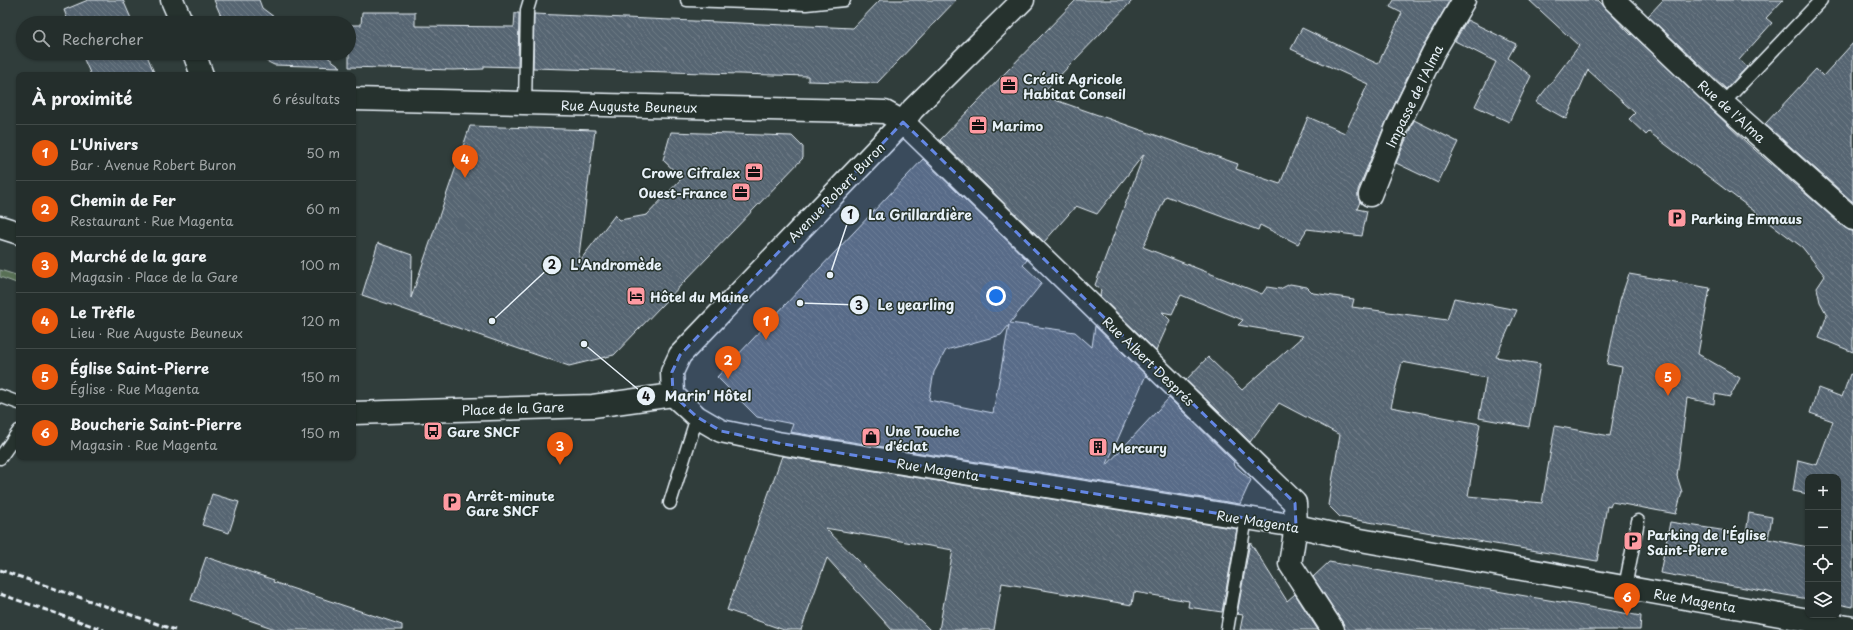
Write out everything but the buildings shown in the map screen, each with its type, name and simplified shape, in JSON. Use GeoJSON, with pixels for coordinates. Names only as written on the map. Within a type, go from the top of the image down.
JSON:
{"type":"FeatureCollection","features":[{"type":"Feature","properties":{"kind":"street"},"geometry":{"type":"LineString","coordinates":[[172,0],[179,16]]}},
{"type":"Feature","properties":{"kind":"street","name":"Avenue Robert Buron"},"geometry":{"type":"LineString","coordinates":[[673,395],[672,372],[680,355],[903,122],[913,109],[1023,0]]}},
{"type":"Feature","properties":{"kind":"street","name":"Impasse de l'Alma"},"geometry":{"type":"LineString","coordinates":[[1370,195],[1397,127],[1433,53],[1464,0]]}},
{"type":"Feature","properties":{"kind":"street","name":"Rue de l'Alma"},"geometry":{"type":"LineString","coordinates":[[1614,0],[1723,103],[1853,219]]}},
{"type":"Feature","properties":{"kind":"street"},"geometry":{"type":"LineString","coordinates":[[197,60],[201,72]]}},
{"type":"Feature","properties":{"kind":"street","name":"Rue Auguste Beuneux"},"geometry":{"type":"LineString","coordinates":[[356,99],[884,112],[903,122]]}},
{"type":"Feature","properties":{"kind":"street","name":"Rue Albert Després"},"geometry":{"type":"LineString","coordinates":[[903,122],[1295,503],[1296,526],[1290,564],[1333,630]]}},
{"type":"Feature","properties":{"kind":"street"},"geometry":{"type":"LineString","coordinates":[[0,227],[16,233]]}},
{"type":"Feature","properties":{"kind":"street","name":"Place de la Gare"},"geometry":{"type":"LineString","coordinates":[[356,413],[594,406],[673,395]]}},
{"type":"Feature","properties":{"kind":"street","name":"Rue Magenta"},"geometry":{"type":"LineString","coordinates":[[673,395],[697,417],[721,431],[778,443],[1296,526],[1853,628]]}},
{"type":"Feature","properties":{"kind":"lane"},"geometry":{"type":"LineString","coordinates":[[525,104],[527,10],[530,0]]}},
{"type":"Feature","properties":{"kind":"lane"},"geometry":{"type":"LineString","coordinates":[[687,0],[806,4],[844,0]]}},
{"type":"Feature","properties":{"kind":"lane"},"geometry":{"type":"LineString","coordinates":[[1723,103],[1820,0]]}},
{"type":"Feature","properties":{"kind":"lane"},"geometry":{"type":"LineString","coordinates":[[0,396],[16,402]]}},
{"type":"Feature","properties":{"kind":"lane"},"geometry":{"type":"LineString","coordinates":[[670,503],[697,417]]}},
{"type":"Feature","properties":{"kind":"lane"},"geometry":{"type":"LineString","coordinates":[[0,458],[16,435]]}},
{"type":"Feature","properties":{"kind":"lane"},"geometry":{"type":"LineString","coordinates":[[1227,630],[1246,518]]}},
{"type":"Feature","properties":{"kind":"lane"},"geometry":{"type":"LineString","coordinates":[[1625,587],[1638,521]]}},
{"type":"Feature","properties":{"kind":"highlighted area"},"geometry":{"type":"Polygon","coordinates":[[[903,122],[1295,503],[1296,526],[778,443],[721,431],[697,417],[673,395],[672,372],[680,355],[903,122]]]}},
{"type":"Feature","properties":{"kind":"green space"},"geometry":{"type":"Polygon","coordinates":[[[0,270],[16,275],[16,283],[0,277],[0,270]]]}},
{"type":"Feature","properties":{"kind":"railway"},"geometry":{"type":"LineString","coordinates":[[0,570],[175,630]]}},
{"type":"Feature","properties":{"kind":"railway"},"geometry":{"type":"LineString","coordinates":[[0,594],[104,630]]}},
{"type":"Feature","properties":{"kind":"place","name":"Crédit Agricole Habitat Conseil"},"geometry":{"type":"Point","coordinates":[1009,85]}},
{"type":"Feature","properties":{"kind":"place","name":"Marimo"},"geometry":{"type":"Point","coordinates":[978,125]}},
{"type":"Feature","properties":{"kind":"place","name":"Crowe Cifralex"},"geometry":{"type":"Point","coordinates":[754,172]}},
{"type":"Feature","properties":{"kind":"place","name":"Le Trèfle"},"geometry":{"type":"Point","coordinates":[465,178]}},
{"type":"Feature","properties":{"kind":"place","name":"Ouest-France"},"geometry":{"type":"Point","coordinates":[741,192]}},
{"type":"Feature","properties":{"kind":"place","name":"Parking Emmaus"},"geometry":{"type":"Point","coordinates":[1677,218]}},
{"type":"Feature","properties":{"kind":"place","name":"La Grillardière"},"geometry":{"type":"Point","coordinates":[830,275]}},
{"type":"Feature","properties":{"kind":"place","name":"Hôtel du Maine"},"geometry":{"type":"Point","coordinates":[636,296]}},
{"type":"Feature","properties":{"kind":"place","name":"Le yearling"},"geometry":{"type":"Point","coordinates":[800,303]}},
{"type":"Feature","properties":{"kind":"place","name":"L'Andromède"},"geometry":{"type":"Point","coordinates":[492,321]}},
{"type":"Feature","properties":{"kind":"place","name":"L'Univers"},"geometry":{"type":"Point","coordinates":[766,340]}},
{"type":"Feature","properties":{"kind":"place","name":"Marin' Hôtel"},"geometry":{"type":"Point","coordinates":[584,344]}},
{"type":"Feature","properties":{"kind":"place","name":"Chemin de Fer"},"geometry":{"type":"Point","coordinates":[728,379]}},
{"type":"Feature","properties":{"kind":"place","name":"Église Saint-Pierre"},"geometry":{"type":"Point","coordinates":[1668,396]}},
{"type":"Feature","properties":{"kind":"place","name":"Gare SNCF"},"geometry":{"type":"Point","coordinates":[433,431]}},
{"type":"Feature","properties":{"kind":"place","name":"Une Touche d'éclat"},"geometry":{"type":"Point","coordinates":[871,437]}},
{"type":"Feature","properties":{"kind":"place","name":"Mercury"},"geometry":{"type":"Point","coordinates":[1098,447]}},
{"type":"Feature","properties":{"kind":"place","name":"Marché de la gare"},"geometry":{"type":"Point","coordinates":[560,465]}},
{"type":"Feature","properties":{"kind":"place","name":"Arrêt-minute Gare SNCF"},"geometry":{"type":"Point","coordinates":[452,502]}},
{"type":"Feature","properties":{"kind":"place","name":"Parking de l'Église Saint-Pierre"},"geometry":{"type":"Point","coordinates":[1633,541]}},
{"type":"Feature","properties":{"kind":"place","name":"Boucherie Saint-Pierre"},"geometry":{"type":"Point","coordinates":[1627,616]}}]}
